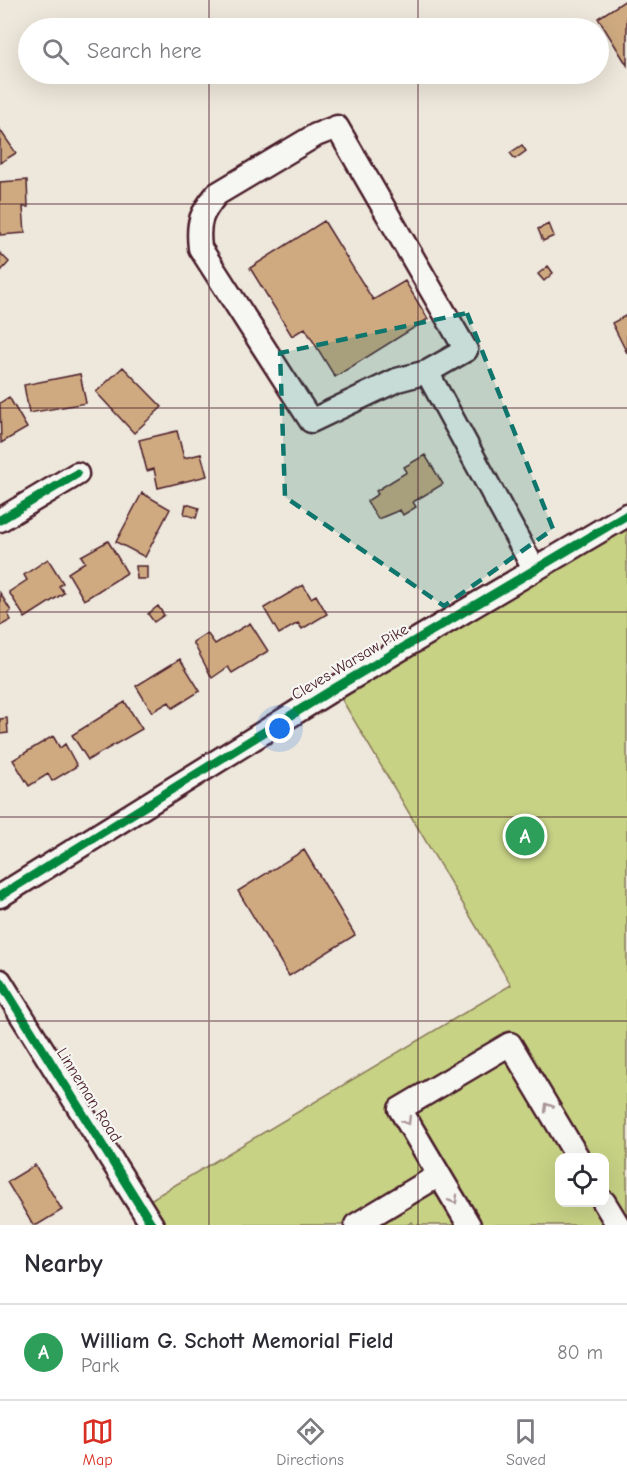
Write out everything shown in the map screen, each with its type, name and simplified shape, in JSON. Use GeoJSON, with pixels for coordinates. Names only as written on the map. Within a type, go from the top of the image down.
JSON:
{"type":"FeatureCollection","features":[{"type":"Feature","properties":{"kind":"street"},"geometry":{"type":"LineString","coordinates":[[337,128],[466,350],[427,372],[397,380],[310,421],[200,248],[198,228],[205,208],[217,194],[316,135],[337,128]]}},
{"type":"Feature","properties":{"kind":"street"},"geometry":{"type":"LineString","coordinates":[[427,372],[534,569]]}},
{"type":"Feature","properties":{"kind":"street"},"geometry":{"type":"LineString","coordinates":[[0,520],[76,474]]}},
{"type":"Feature","properties":{"kind":"street","name":"Cleves Warsaw Pike"},"geometry":{"type":"LineString","coordinates":[[0,896],[335,688],[627,515]]}},
{"type":"Feature","properties":{"kind":"street","name":"Linneman Road"},"geometry":{"type":"LineString","coordinates":[[0,981],[152,1225]]}},
{"type":"Feature","properties":{"kind":"street"},"geometry":{"type":"LineString","coordinates":[[469,1225],[400,1109],[510,1044],[575,1153]]}},
{"type":"Feature","properties":{"kind":"street"},"geometry":{"type":"LineString","coordinates":[[356,1225],[439,1175]]}},
{"type":"Feature","properties":{"kind":"street"},"geometry":{"type":"LineString","coordinates":[[607,1207],[618,1225]]}},
{"type":"Feature","properties":{"kind":"highlighted area"},"geometry":{"type":"Polygon","coordinates":[[[467,313],[553,529],[444,606],[285,497],[280,353],[467,313]]]}},
{"type":"Feature","properties":{"kind":"green space"},"geometry":{"type":"Polygon","coordinates":[[[627,515],[627,1225],[414,1225],[412,1222],[407,1225],[152,1225],[140,1206],[511,985],[335,688],[627,515]]]}},
{"type":"Feature","properties":{"kind":"building"},"geometry":{"type":"Polygon","coordinates":[[[626,0],[627,65],[609,36],[609,18],[598,18],[626,0]]]}},
{"type":"Feature","properties":{"kind":"building"},"geometry":{"type":"Polygon","coordinates":[[[0,130],[16,153],[0,163],[0,130]]]}},
{"type":"Feature","properties":{"kind":"building"},"geometry":{"type":"Polygon","coordinates":[[[522,145],[526,151],[515,159],[510,153],[522,145]]]}},
{"type":"Feature","properties":{"kind":"building"},"geometry":{"type":"Polygon","coordinates":[[[27,180],[28,207],[23,207],[25,233],[0,235],[0,182],[27,180]]]}},
{"type":"Feature","properties":{"kind":"building"},"geometry":{"type":"Polygon","coordinates":[[[324,221],[373,300],[405,281],[428,319],[335,377],[305,328],[292,336],[250,268],[324,221]]]}},
{"type":"Feature","properties":{"kind":"building"},"geometry":{"type":"Polygon","coordinates":[[[549,224],[554,236],[543,241],[538,229],[549,224]]]}},
{"type":"Feature","properties":{"kind":"building"},"geometry":{"type":"Polygon","coordinates":[[[0,253],[9,262],[0,272],[0,253]]]}},
{"type":"Feature","properties":{"kind":"building"},"geometry":{"type":"Polygon","coordinates":[[[548,266],[553,273],[544,281],[538,274],[548,266]]]}},
{"type":"Feature","properties":{"kind":"building"},"geometry":{"type":"Polygon","coordinates":[[[627,315],[627,353],[612,323],[627,315]]]}},
{"type":"Feature","properties":{"kind":"building"},"geometry":{"type":"Polygon","coordinates":[[[123,367],[162,407],[134,433],[96,392],[123,367]]]}},
{"type":"Feature","properties":{"kind":"building"},"geometry":{"type":"Polygon","coordinates":[[[80,374],[86,403],[29,413],[24,385],[80,374]]]}},
{"type":"Feature","properties":{"kind":"building"},"geometry":{"type":"Polygon","coordinates":[[[9,397],[27,428],[1,443],[0,403],[9,397]]]}},
{"type":"Feature","properties":{"kind":"building"},"geometry":{"type":"Polygon","coordinates":[[[177,431],[184,458],[201,454],[207,476],[158,488],[154,469],[147,471],[139,440],[177,431]]]}},
{"type":"Feature","properties":{"kind":"building"},"geometry":{"type":"Polygon","coordinates":[[[425,455],[443,484],[413,502],[416,507],[403,515],[400,510],[378,519],[367,501],[378,494],[376,491],[407,472],[404,467],[425,455]]]}},
{"type":"Feature","properties":{"kind":"building"},"geometry":{"type":"Polygon","coordinates":[[[142,493],[170,509],[145,557],[116,542],[142,493]]]}},
{"type":"Feature","properties":{"kind":"building"},"geometry":{"type":"Polygon","coordinates":[[[186,504],[199,508],[196,518],[184,514],[186,504]]]}},
{"type":"Feature","properties":{"kind":"building"},"geometry":{"type":"Polygon","coordinates":[[[108,541],[127,573],[84,600],[68,573],[85,562],[81,556],[108,541]]]}},
{"type":"Feature","properties":{"kind":"building"},"geometry":{"type":"Polygon","coordinates":[[[48,559],[63,583],[59,586],[64,593],[25,618],[9,592],[27,580],[24,575],[48,559]]]}},
{"type":"Feature","properties":{"kind":"building"},"geometry":{"type":"Polygon","coordinates":[[[136,566],[147,566],[147,579],[137,579],[136,566]]]}},
{"type":"Feature","properties":{"kind":"building"},"geometry":{"type":"Polygon","coordinates":[[[303,585],[311,598],[316,595],[327,614],[302,629],[298,623],[279,634],[264,608],[303,585]]]}},
{"type":"Feature","properties":{"kind":"building"},"geometry":{"type":"Polygon","coordinates":[[[0,593],[11,611],[8,614],[11,620],[0,626],[0,593]]]}},
{"type":"Feature","properties":{"kind":"building"},"geometry":{"type":"Polygon","coordinates":[[[158,606],[164,615],[154,622],[148,614],[158,606]]]}},
{"type":"Feature","properties":{"kind":"building"},"geometry":{"type":"Polygon","coordinates":[[[250,623],[268,651],[232,673],[228,667],[212,678],[193,642],[207,633],[215,644],[250,623]]]}},
{"type":"Feature","properties":{"kind":"building"},"geometry":{"type":"Polygon","coordinates":[[[180,659],[200,691],[173,708],[169,702],[152,712],[136,686],[180,659]]]}},
{"type":"Feature","properties":{"kind":"building"},"geometry":{"type":"Polygon","coordinates":[[[125,702],[142,729],[88,760],[72,735],[125,702]]]}},
{"type":"Feature","properties":{"kind":"building"},"geometry":{"type":"Polygon","coordinates":[[[7,718],[8,733],[0,734],[0,719],[7,718]]]}},
{"type":"Feature","properties":{"kind":"building"},"geometry":{"type":"Polygon","coordinates":[[[53,736],[60,748],[65,744],[77,766],[52,781],[48,774],[29,786],[13,760],[53,736]]]}},
{"type":"Feature","properties":{"kind":"building"},"geometry":{"type":"Polygon","coordinates":[[[304,850],[355,935],[289,976],[238,891],[304,850]]]}},
{"type":"Feature","properties":{"kind":"building"},"geometry":{"type":"Polygon","coordinates":[[[35,1165],[62,1210],[37,1225],[33,1225],[7,1182],[35,1165]]]}},
{"type":"Feature","properties":{"kind":"cycle path"},"geometry":{"type":"LineString","coordinates":[[0,520],[77,474]]}},
{"type":"Feature","properties":{"kind":"cycle path"},"geometry":{"type":"LineString","coordinates":[[0,896],[335,688],[627,515]]}},
{"type":"Feature","properties":{"kind":"cycle path"},"geometry":{"type":"LineString","coordinates":[[0,981],[152,1225]]}},
{"type":"Feature","properties":{"kind":"place","name":"William G. Schott Memorial Field"},"geometry":{"type":"Point","coordinates":[525,836]}}]}
